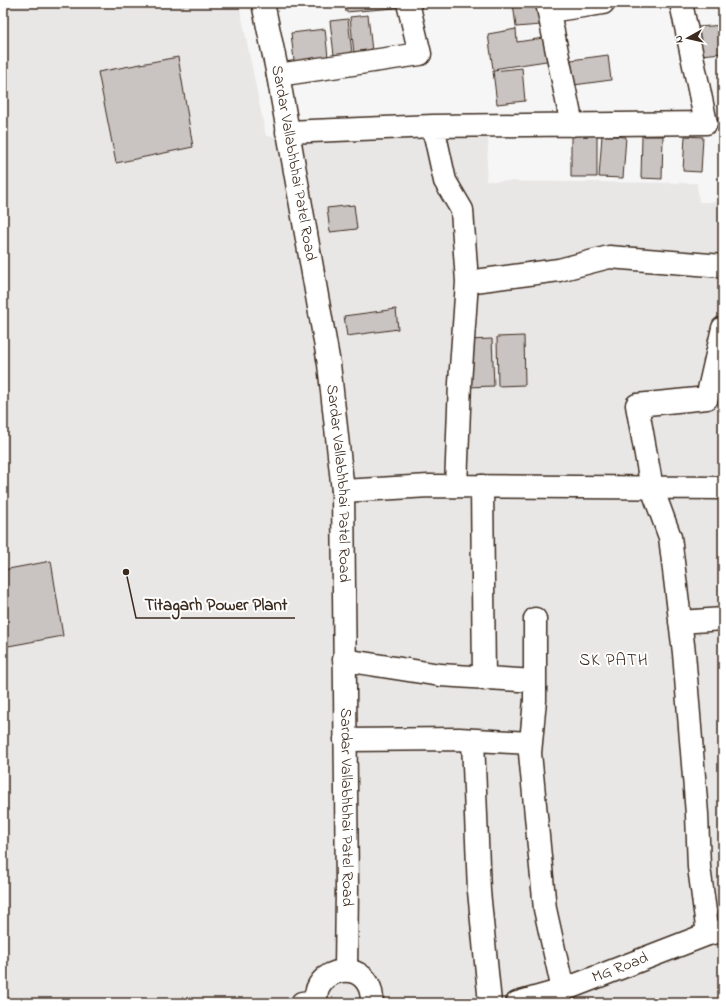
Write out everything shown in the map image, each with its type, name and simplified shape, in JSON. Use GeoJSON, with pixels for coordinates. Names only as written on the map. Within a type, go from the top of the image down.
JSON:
{"type":"FeatureCollection","features":[{"type":"Feature","properties":{"kind":"street","name":"Sardar Vallabhbhai Patel Road"},"geometry":{"type":"LineString","coordinates":[[263,3],[278,74],[329,364],[343,491],[347,888],[346,970]]}},
{"type":"Feature","properties":{"kind":"street"},"geometry":{"type":"LineString","coordinates":[[278,74],[420,54],[408,3]]}},
{"type":"Feature","properties":{"kind":"street"},"geometry":{"type":"LineString","coordinates":[[572,125],[548,7],[603,3]]}},
{"type":"Feature","properties":{"kind":"street"},"geometry":{"type":"LineString","coordinates":[[287,132],[433,126],[706,122],[681,3]]}},
{"type":"Feature","properties":{"kind":"street"},"geometry":{"type":"LineString","coordinates":[[433,126],[445,181],[462,210],[467,282],[460,383],[456,486]]}},
{"type":"Feature","properties":{"kind":"street"},"geometry":{"type":"LineString","coordinates":[[467,282],[559,270],[609,257],[723,266]]}},
{"type":"Feature","properties":{"kind":"street"},"geometry":{"type":"LineString","coordinates":[[716,933],[699,867],[698,814],[680,622],[670,537],[652,488],[637,405],[707,398],[723,328]]}},
{"type":"Feature","properties":{"kind":"street"},"geometry":{"type":"LineString","coordinates":[[343,491],[429,486],[723,488]]}},
{"type":"Feature","properties":{"kind":"street"},"geometry":{"type":"LineString","coordinates":[[482,486],[484,678]]}},
{"type":"Feature","properties":{"kind":"street"},"geometry":{"type":"LineString","coordinates":[[535,619],[535,700],[530,753],[545,909],[562,990]]}},
{"type":"Feature","properties":{"kind":"street"},"geometry":{"type":"LineString","coordinates":[[680,622],[723,619]]}},
{"type":"Feature","properties":{"kind":"street"},"geometry":{"type":"LineString","coordinates":[[344,660],[440,675],[535,681]]}},
{"type":"Feature","properties":{"kind":"street"},"geometry":{"type":"LineString","coordinates":[[345,740],[473,740],[530,743]]}},
{"type":"Feature","properties":{"kind":"street"},"geometry":{"type":"LineString","coordinates":[[473,740],[479,891],[490,1003]]}},
{"type":"Feature","properties":{"kind":"street","name":"MG Road"},"geometry":{"type":"LineString","coordinates":[[517,1003],[562,990],[716,933]]}},
{"type":"Feature","properties":{"kind":"street"},"geometry":{"type":"LineString","coordinates":[[312,1002],[317,990],[325,978],[337,971],[346,970],[361,975],[368,982],[372,992],[372,1003]]}},
{"type":"Feature","properties":{"kind":"shaded area"},"geometry":{"type":"Polygon","coordinates":[[[3,3],[239,3],[266,136],[299,138],[489,132],[486,181],[697,183],[699,202],[723,202],[723,1003],[3,1003],[3,3]]]}},
{"type":"Feature","properties":{"kind":"building"},"geometry":{"type":"Polygon","coordinates":[[[284,3],[309,3],[285,5],[284,3]]]}},
{"type":"Feature","properties":{"kind":"building"},"geometry":{"type":"Polygon","coordinates":[[[345,3],[395,3],[395,8],[346,12],[345,3]]]}},
{"type":"Feature","properties":{"kind":"building"},"geometry":{"type":"Polygon","coordinates":[[[513,3],[539,3],[541,25],[516,27],[513,3]]]}},
{"type":"Feature","properties":{"kind":"building"},"geometry":{"type":"Polygon","coordinates":[[[368,15],[372,51],[354,53],[350,17],[368,15]]]}},
{"type":"Feature","properties":{"kind":"building"},"geometry":{"type":"Polygon","coordinates":[[[348,19],[352,53],[334,55],[330,21],[348,19]]]}},
{"type":"Feature","properties":{"kind":"building"},"geometry":{"type":"Polygon","coordinates":[[[723,25],[723,53],[700,55],[698,27],[723,25]]]}},
{"type":"Feature","properties":{"kind":"building"},"geometry":{"type":"Polygon","coordinates":[[[325,29],[328,57],[294,61],[291,33],[325,29]]]}},
{"type":"Feature","properties":{"kind":"building"},"geometry":{"type":"Polygon","coordinates":[[[516,29],[517,42],[550,37],[553,60],[493,69],[488,34],[516,29]]]}},
{"type":"Feature","properties":{"kind":"building"},"geometry":{"type":"Polygon","coordinates":[[[608,55],[611,80],[574,85],[571,60],[608,55]]]}},
{"type":"Feature","properties":{"kind":"building"},"geometry":{"type":"Polygon","coordinates":[[[178,57],[193,147],[116,163],[98,72],[178,57]]]}},
{"type":"Feature","properties":{"kind":"building"},"geometry":{"type":"Polygon","coordinates":[[[522,68],[525,101],[497,104],[493,71],[522,68]]]}},
{"type":"Feature","properties":{"kind":"building"},"geometry":{"type":"Polygon","coordinates":[[[571,134],[597,134],[597,177],[571,177],[571,134]]]}},
{"type":"Feature","properties":{"kind":"building"},"geometry":{"type":"Polygon","coordinates":[[[602,135],[626,137],[623,178],[599,177],[602,135]]]}},
{"type":"Feature","properties":{"kind":"building"},"geometry":{"type":"Polygon","coordinates":[[[642,136],[663,136],[662,179],[641,178],[642,136]]]}},
{"type":"Feature","properties":{"kind":"building"},"geometry":{"type":"Polygon","coordinates":[[[685,136],[703,137],[701,172],[683,171],[685,136]]]}},
{"type":"Feature","properties":{"kind":"building"},"geometry":{"type":"Polygon","coordinates":[[[354,205],[357,229],[330,232],[327,208],[354,205]]]}},
{"type":"Feature","properties":{"kind":"building"},"geometry":{"type":"Polygon","coordinates":[[[396,309],[398,329],[347,336],[344,316],[396,309]]]}},
{"type":"Feature","properties":{"kind":"building"},"geometry":{"type":"Polygon","coordinates":[[[524,336],[525,385],[498,386],[497,337],[524,336]]]}},
{"type":"Feature","properties":{"kind":"building"},"geometry":{"type":"Polygon","coordinates":[[[492,339],[494,386],[468,387],[466,340],[492,339]]]}},
{"type":"Feature","properties":{"kind":"building"},"geometry":{"type":"Polygon","coordinates":[[[51,561],[63,636],[3,647],[3,570],[51,561]]]}},
{"type":"Feature","properties":{"kind":"place","name":"Titagarh Power Plant"},"geometry":{"type":"Point","coordinates":[126,572]}},
{"type":"Feature","properties":{"kind":"district","name":"SK PATH"},"geometry":{"type":"Point","coordinates":[614,660]}}]}
